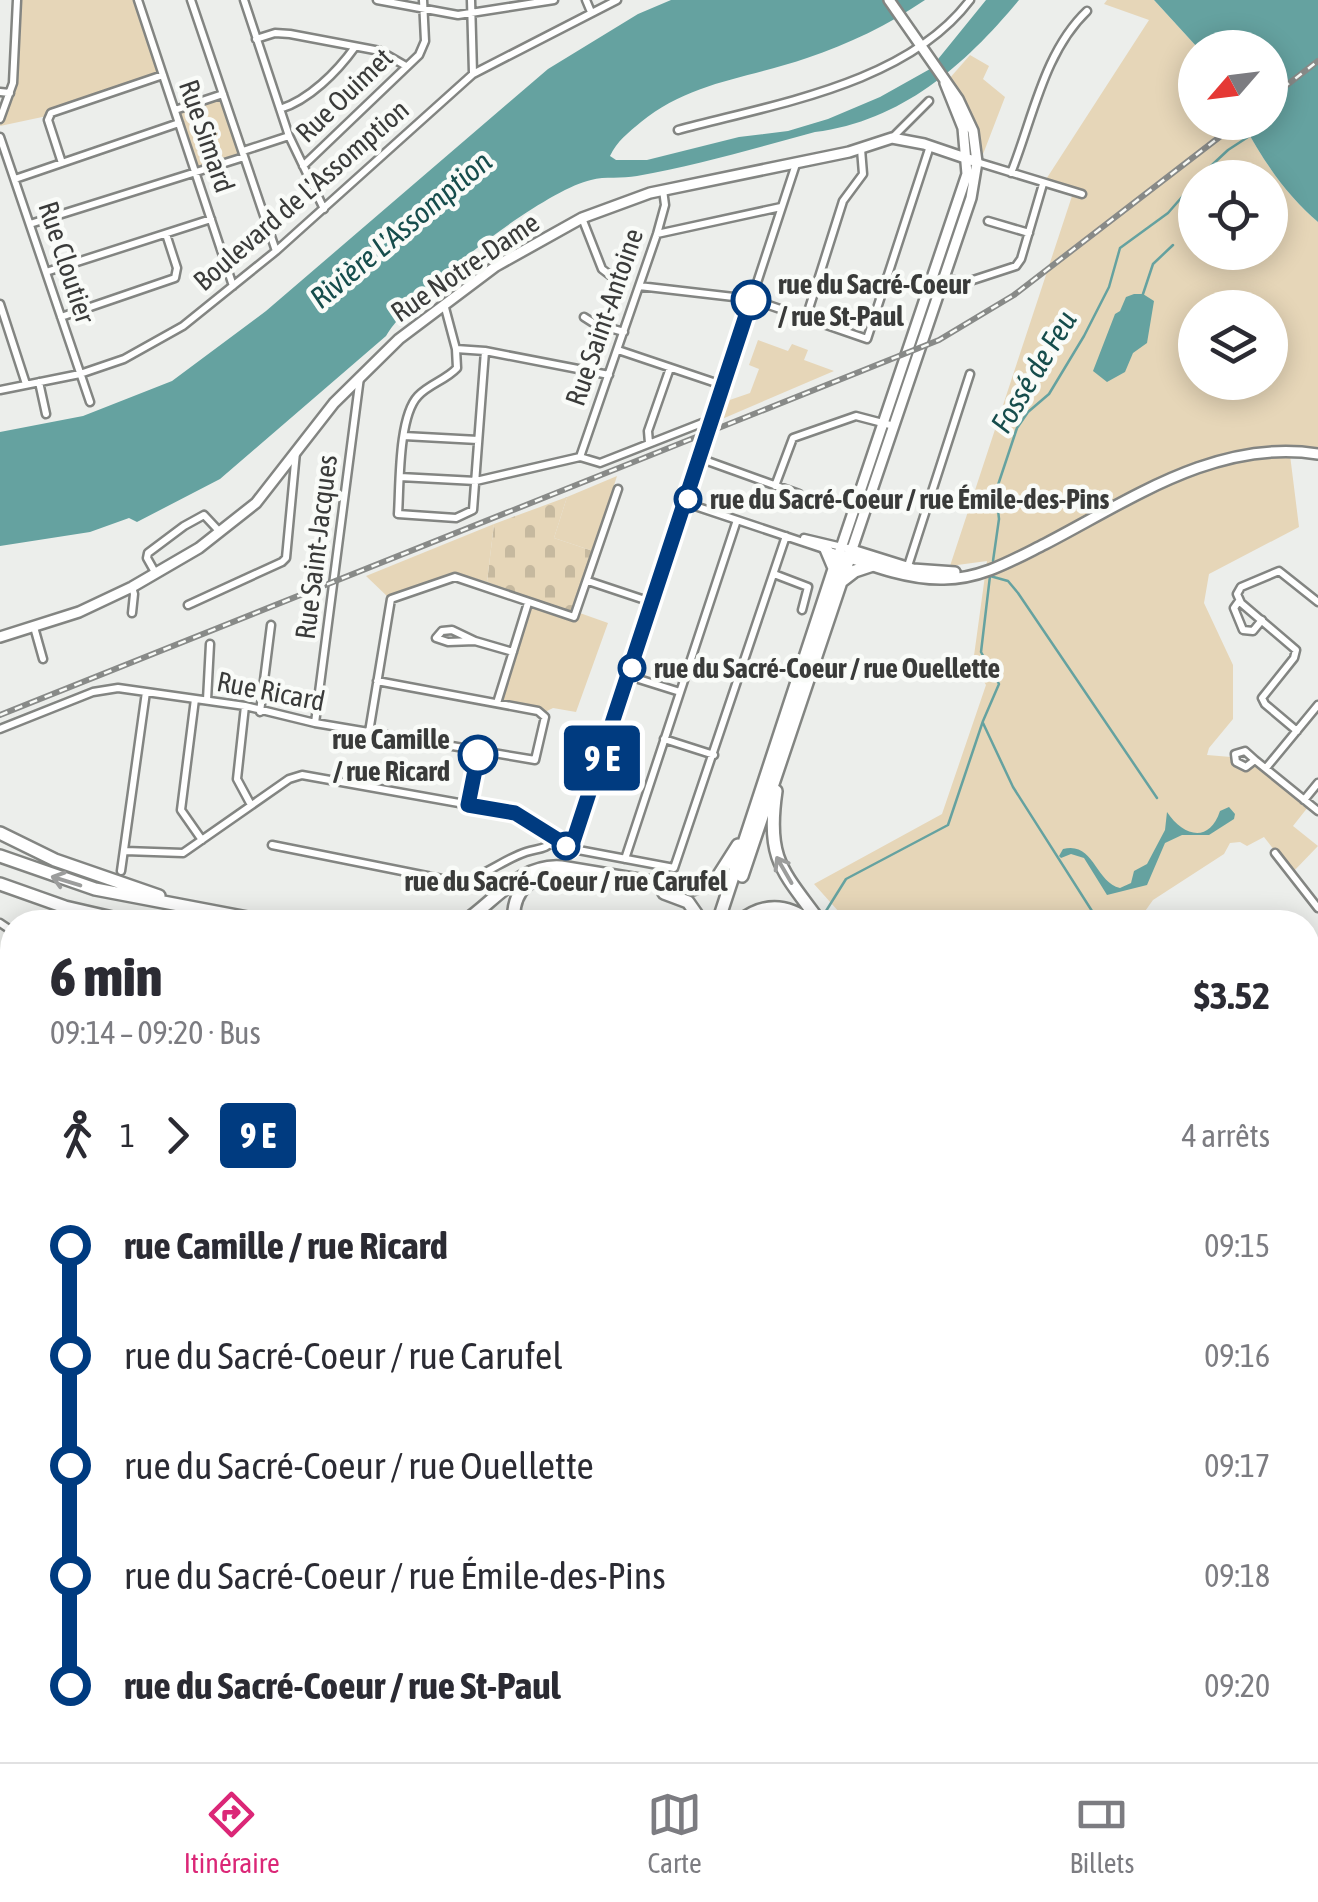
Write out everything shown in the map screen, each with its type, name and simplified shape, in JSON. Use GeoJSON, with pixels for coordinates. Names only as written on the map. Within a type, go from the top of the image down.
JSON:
{"type":"FeatureCollection","features":[{"type":"Feature","properties":{"kind":"highway"},"geometry":{"type":"LineString","coordinates":[[722,910],[842,552]]}},
{"type":"Feature","properties":{"kind":"highway"},"geometry":{"type":"LineString","coordinates":[[730,910],[842,582],[842,552]]}},
{"type":"Feature","properties":{"kind":"highway"},"geometry":{"type":"LineString","coordinates":[[842,582],[875,562]]}},
{"type":"Feature","properties":{"kind":"highway"},"geometry":{"type":"LineString","coordinates":[[781,762],[772,821],[773,845],[782,868],[812,910]]}},
{"type":"Feature","properties":{"kind":"highway"},"geometry":{"type":"LineString","coordinates":[[479,910],[523,875],[548,866],[681,889],[700,888],[720,875],[751,825]]}},
{"type":"Feature","properties":{"kind":"highway"},"geometry":{"type":"LineString","coordinates":[[0,833],[55,860],[196,909]]}},
{"type":"Feature","properties":{"kind":"highway"},"geometry":{"type":"LineString","coordinates":[[0,856],[83,886],[202,910]]}},
{"type":"Feature","properties":{"kind":"highway"},"geometry":{"type":"LineString","coordinates":[[514,910],[523,887],[550,874],[677,896],[695,910]]}},
{"type":"Feature","properties":{"kind":"highway"},"geometry":{"type":"LineString","coordinates":[[0,884],[74,910]]}},
{"type":"Feature","properties":{"kind":"highway"},"geometry":{"type":"LineString","coordinates":[[760,910],[790,910]]}},
{"type":"Feature","properties":{"kind":"main road"},"geometry":{"type":"LineString","coordinates":[[842,552],[859,530],[973,160],[944,83],[890,0]]}},
{"type":"Feature","properties":{"kind":"main road"},"geometry":{"type":"LineString","coordinates":[[842,552],[971,198],[973,131],[958,99],[944,83]]}},
{"type":"Feature","properties":{"kind":"main road"},"geometry":{"type":"LineString","coordinates":[[945,150],[956,147],[962,139],[956,111]]}},
{"type":"Feature","properties":{"kind":"main road","name":"Rue Notre-Dame"},"geometry":{"type":"LineString","coordinates":[[0,637],[79,612],[132,587],[220,532],[256,502],[360,376],[396,342],[496,266],[582,218],[627,199],[796,164],[892,138],[973,160]]}},
{"type":"Feature","properties":{"kind":"main road"},"geometry":{"type":"LineString","coordinates":[[842,552],[939,576],[989,570],[1201,465],[1257,452],[1318,454]]}},
{"type":"Feature","properties":{"kind":"main road"},"geometry":{"type":"LineString","coordinates":[[859,530],[875,562]]}},
{"type":"Feature","properties":{"kind":"street"},"geometry":{"type":"LineString","coordinates":[[0,119],[10,93],[17,0]]}},
{"type":"Feature","properties":{"kind":"street","name":"Rue Simard"},"geometry":{"type":"LineString","coordinates":[[138,0],[234,286]]}},
{"type":"Feature","properties":{"kind":"street"},"geometry":{"type":"LineString","coordinates":[[192,0],[276,250]]}},
{"type":"Feature","properties":{"kind":"street"},"geometry":{"type":"LineString","coordinates":[[244,0],[289,136],[324,209]]}},
{"type":"Feature","properties":{"kind":"street"},"geometry":{"type":"LineString","coordinates":[[377,0],[423,4],[472,15],[554,0]]}},
{"type":"Feature","properties":{"kind":"street"},"geometry":{"type":"LineString","coordinates":[[471,0],[473,74]]}},
{"type":"Feature","properties":{"kind":"street"},"geometry":{"type":"LineString","coordinates":[[586,0],[592,12]]}},
{"type":"Feature","properties":{"kind":"street","name":"Boulevard de L'Assomption"},"geometry":{"type":"LineString","coordinates":[[0,390],[80,374],[124,360],[154,345],[234,286],[473,74],[617,0]]}},
{"type":"Feature","properties":{"kind":"street"},"geometry":{"type":"LineString","coordinates":[[678,130],[850,82],[920,46],[970,0]]}},
{"type":"Feature","properties":{"kind":"street","name":"Rue Ouimet"},"geometry":{"type":"LineString","coordinates":[[303,166],[423,49],[423,4]]}},
{"type":"Feature","properties":{"kind":"street"},"geometry":{"type":"LineString","coordinates":[[1011,173],[1060,42],[1087,10]]}},
{"type":"Feature","properties":{"kind":"street"},"geometry":{"type":"LineString","coordinates":[[256,39],[275,33],[290,34],[389,54],[406,66]]}},
{"type":"Feature","properties":{"kind":"street"},"geometry":{"type":"LineString","coordinates":[[280,109],[296,104],[354,47]]}},
{"type":"Feature","properties":{"kind":"street"},"geometry":{"type":"LineString","coordinates":[[62,163],[48,120],[51,113],[163,76]]}},
{"type":"Feature","properties":{"kind":"street"},"geometry":{"type":"LineString","coordinates":[[0,92],[10,93]]}},
{"type":"Feature","properties":{"kind":"street"},"geometry":{"type":"LineString","coordinates":[[175,110],[223,94]]}},
{"type":"Feature","properties":{"kind":"street"},"geometry":{"type":"LineString","coordinates":[[892,138],[929,101]]}},
{"type":"Feature","properties":{"kind":"street"},"geometry":{"type":"LineString","coordinates":[[16,179],[179,123]]}},
{"type":"Feature","properties":{"kind":"street"},"geometry":{"type":"LineString","coordinates":[[30,224],[196,173],[289,136]]}},
{"type":"Feature","properties":{"kind":"street","name":"Rue Cloutier"},"geometry":{"type":"LineString","coordinates":[[0,138],[90,402]]}},
{"type":"Feature","properties":{"kind":"street"},"geometry":{"type":"LineString","coordinates":[[639,286],[751,299],[867,339],[930,146]]}},
{"type":"Feature","properties":{"kind":"street"},"geometry":{"type":"LineString","coordinates":[[806,318],[843,201],[864,174],[861,148]]}},
{"type":"Feature","properties":{"kind":"street","name":"Rue Notre-Dame"},"geometry":{"type":"LineString","coordinates":[[973,160],[1082,194]]}},
{"type":"Feature","properties":{"kind":"street"},"geometry":{"type":"LineString","coordinates":[[571,848],[796,164]]}},
{"type":"Feature","properties":{"kind":"street"},"geometry":{"type":"LineString","coordinates":[[944,279],[959,284],[1010,269],[1021,260],[1043,184]]}},
{"type":"Feature","properties":{"kind":"street","name":"Rue Saint-Antoine"},"geometry":{"type":"LineString","coordinates":[[580,457],[657,234],[665,205],[663,190]]}},
{"type":"Feature","properties":{"kind":"street"},"geometry":{"type":"LineString","coordinates":[[657,234],[782,207]]}},
{"type":"Feature","properties":{"kind":"street"},"geometry":{"type":"LineString","coordinates":[[582,218],[602,268],[615,279]]}},
{"type":"Feature","properties":{"kind":"street"},"geometry":{"type":"LineString","coordinates":[[46,272],[211,219]]}},
{"type":"Feature","properties":{"kind":"street"},"geometry":{"type":"LineString","coordinates":[[988,221],[1029,233]]}},
{"type":"Feature","properties":{"kind":"street"},"geometry":{"type":"LineString","coordinates":[[61,317],[174,278],[177,268],[166,234]]}},
{"type":"Feature","properties":{"kind":"street"},"geometry":{"type":"LineString","coordinates":[[0,304],[26,384]]}},
{"type":"Feature","properties":{"kind":"street"},"geometry":{"type":"LineString","coordinates":[[444,304],[457,368],[417,396],[404,436],[398,514],[463,516],[473,510],[486,350]]}},
{"type":"Feature","properties":{"kind":"street"},"geometry":{"type":"LineString","coordinates":[[584,317],[624,332]]}},
{"type":"Feature","properties":{"kind":"street"},"geometry":{"type":"LineString","coordinates":[[0,348],[14,346]]}},
{"type":"Feature","properties":{"kind":"street"},"geometry":{"type":"LineString","coordinates":[[456,349],[486,350],[608,376]]}},
{"type":"Feature","properties":{"kind":"street"},"geometry":{"type":"LineString","coordinates":[[618,350],[722,385]]}},
{"type":"Feature","properties":{"kind":"street"},"geometry":{"type":"LineString","coordinates":[[649,443],[648,431],[670,368]]}},
{"type":"Feature","properties":{"kind":"street"},"geometry":{"type":"LineString","coordinates":[[907,571],[970,374]]}},
{"type":"Feature","properties":{"kind":"street","name":"Rue Saint-Jacques"},"geometry":{"type":"LineString","coordinates":[[315,723],[360,376]]}},
{"type":"Feature","properties":{"kind":"street"},"geometry":{"type":"LineString","coordinates":[[38,382],[46,414]]}},
{"type":"Feature","properties":{"kind":"street"},"geometry":{"type":"LineString","coordinates":[[775,486],[794,438],[854,416],[890,425]]}},
{"type":"Feature","properties":{"kind":"street"},"geometry":{"type":"LineString","coordinates":[[400,476],[476,481],[580,457],[600,463],[702,423],[709,425]]}},
{"type":"Feature","properties":{"kind":"street"},"geometry":{"type":"LineString","coordinates":[[404,436],[478,440]]}},
{"type":"Feature","properties":{"kind":"street"},"geometry":{"type":"LineString","coordinates":[[188,605],[286,558],[296,451]]}},
{"type":"Feature","properties":{"kind":"street"},"geometry":{"type":"LineString","coordinates":[[699,458],[799,494]]}},
{"type":"Feature","properties":{"kind":"street"},"geometry":{"type":"LineString","coordinates":[[369,732],[390,599],[455,577],[574,617],[618,489]]}},
{"type":"Feature","properties":{"kind":"street"},"geometry":{"type":"LineString","coordinates":[[686,503],[842,552]]}},
{"type":"Feature","properties":{"kind":"street"},"geometry":{"type":"LineString","coordinates":[[156,574],[148,552],[184,526],[208,516],[220,532]]}},
{"type":"Feature","properties":{"kind":"street"},"geometry":{"type":"LineString","coordinates":[[625,859],[737,520]]}},
{"type":"Feature","properties":{"kind":"street"},"geometry":{"type":"LineString","coordinates":[[789,537],[842,552]]}},
{"type":"Feature","properties":{"kind":"street"},"geometry":{"type":"LineString","coordinates":[[125,851],[175,854],[202,840],[289,778],[302,775],[515,813],[571,848],[673,868],[678,863],[789,537]]}},
{"type":"Feature","properties":{"kind":"street"},"geometry":{"type":"LineString","coordinates":[[1297,731],[1262,698],[1296,650],[1239,601],[1237,594],[1241,588],[1279,571],[1318,602]]}},
{"type":"Feature","properties":{"kind":"street"},"geometry":{"type":"LineString","coordinates":[[774,574],[808,588],[802,610]]}},
{"type":"Feature","properties":{"kind":"street"},"geometry":{"type":"LineString","coordinates":[[588,580],[654,602]]}},
{"type":"Feature","properties":{"kind":"street"},"geometry":{"type":"LineString","coordinates":[[132,587],[132,613]]}},
{"type":"Feature","properties":{"kind":"street"},"geometry":{"type":"LineString","coordinates":[[1239,601],[1234,608],[1244,630],[1253,631],[1262,620]]}},
{"type":"Feature","properties":{"kind":"street"},"geometry":{"type":"LineString","coordinates":[[377,682],[497,703],[528,603]]}},
{"type":"Feature","properties":{"kind":"street"},"geometry":{"type":"LineString","coordinates":[[260,712],[270,625]]}},
{"type":"Feature","properties":{"kind":"street"},"geometry":{"type":"LineString","coordinates":[[34,627],[43,660]]}},
{"type":"Feature","properties":{"kind":"street"},"geometry":{"type":"LineString","coordinates":[[475,641],[448,642],[436,638],[442,631],[452,630],[513,652]]}},
{"type":"Feature","properties":{"kind":"street"},"geometry":{"type":"LineString","coordinates":[[207,700],[210,644]]}},
{"type":"Feature","properties":{"kind":"street"},"geometry":{"type":"LineString","coordinates":[[630,676],[680,692]]}},
{"type":"Feature","properties":{"kind":"street","name":"Rue Ricard"},"geometry":{"type":"LineString","coordinates":[[0,730],[98,691],[118,688],[245,706],[315,723],[533,762],[543,714],[497,703]]}},
{"type":"Feature","properties":{"kind":"street"},"geometry":{"type":"LineString","coordinates":[[122,871],[146,692]]}},
{"type":"Feature","properties":{"kind":"street"},"geometry":{"type":"LineString","coordinates":[[195,699],[181,810],[202,840]]}},
{"type":"Feature","properties":{"kind":"street"},"geometry":{"type":"LineString","coordinates":[[1266,768],[1318,705]]}},
{"type":"Feature","properties":{"kind":"street"},"geometry":{"type":"LineString","coordinates":[[245,706],[237,779],[252,804]]}},
{"type":"Feature","properties":{"kind":"street"},"geometry":{"type":"LineString","coordinates":[[664,740],[714,755]]}},
{"type":"Feature","properties":{"kind":"street"},"geometry":{"type":"LineString","coordinates":[[468,805],[478,752]]}},
{"type":"Feature","properties":{"kind":"street"},"geometry":{"type":"LineString","coordinates":[[1255,760],[1318,811]]}},
{"type":"Feature","properties":{"kind":"street"},"geometry":{"type":"LineString","coordinates":[[1304,800],[1318,784]]}},
{"type":"Feature","properties":{"kind":"street"},"geometry":{"type":"LineString","coordinates":[[532,850],[546,833]]}},
{"type":"Feature","properties":{"kind":"street"},"geometry":{"type":"LineString","coordinates":[[272,845],[456,882],[532,850],[548,848],[555,839]]}},
{"type":"Feature","properties":{"kind":"street"},"geometry":{"type":"LineString","coordinates":[[1275,853],[1316,905]]}},
{"type":"Feature","properties":{"kind":"green space"},"geometry":{"type":"Polygon","coordinates":[[[16,0],[138,0],[163,75],[47,116],[0,126],[13,83],[16,0]]]}},
{"type":"Feature","properties":{"kind":"green space"},"geometry":{"type":"Polygon","coordinates":[[[1107,0],[1154,0],[1181,30],[1178,30],[1178,140],[1252,140],[1265,160],[1178,160],[1178,270],[1288,270],[1288,191],[1318,222],[1318,449],[1289,447],[1299,527],[1209,574],[1204,603],[1233,665],[1233,719],[1207,755],[1231,757],[1243,770],[1254,765],[1261,768],[1308,807],[1293,826],[1318,846],[1292,873],[1264,837],[1247,846],[1230,843],[1224,854],[1153,900],[1146,910],[837,910],[814,884],[942,814],[986,685],[973,663],[987,561],[950,566],[1073,193],[1043,184],[1149,20],[1104,4],[1107,0]]]}},
{"type":"Feature","properties":{"kind":"green space"},"geometry":{"type":"Polygon","coordinates":[[[970,55],[989,66],[983,79],[1005,97],[980,162],[977,145],[949,79],[970,55]]]}},
{"type":"Feature","properties":{"kind":"green space"},"geometry":{"type":"Polygon","coordinates":[[[223,94],[244,157],[197,173],[175,110],[223,94]]]}},
{"type":"Feature","properties":{"kind":"green space"},"geometry":{"type":"Polygon","coordinates":[[[758,340],[788,351],[792,344],[808,350],[804,360],[834,371],[715,422],[721,403],[750,393],[759,369],[749,365],[758,340]]]}},
{"type":"Feature","properties":{"kind":"green space"},"geometry":{"type":"Polygon","coordinates":[[[617,476],[593,551],[554,538],[567,497],[617,476]]]}},
{"type":"Feature","properties":{"kind":"green space"},"geometry":{"type":"Polygon","coordinates":[[[567,497],[554,538],[593,551],[572,614],[487,582],[494,524],[567,497]]]}},
{"type":"Feature","properties":{"kind":"green space"},"geometry":{"type":"Polygon","coordinates":[[[494,524],[487,582],[454,572],[389,598],[366,576],[494,524]]]}},
{"type":"Feature","properties":{"kind":"green space"},"geometry":{"type":"Polygon","coordinates":[[[528,603],[570,617],[577,612],[608,623],[576,712],[553,708],[543,713],[497,703],[528,603]]]}},
{"type":"Feature","properties":{"kind":"water","name":"Rivière L'Assomption"},"geometry":{"type":"Polygon","coordinates":[[[671,0],[925,0],[838,47],[679,98],[623,138],[610,156],[616,160],[647,160],[828,119],[880,97],[930,69],[986,0],[1019,0],[954,67],[904,103],[876,116],[682,167],[596,179],[569,188],[511,223],[449,271],[400,317],[386,336],[220,479],[137,522],[129,518],[90,532],[0,546],[0,432],[83,416],[172,381],[266,311],[548,69],[638,14],[671,0]]]}},
{"type":"Feature","properties":{"kind":"water"},"geometry":{"type":"Polygon","coordinates":[[[1154,0],[1318,0],[1318,222],[1288,191],[1288,160],[1265,160],[1252,140],[1288,140],[1288,30],[1181,30],[1154,0]]]}},
{"type":"Feature","properties":{"kind":"water"},"geometry":{"type":"Polygon","coordinates":[[[1134,294],[1154,301],[1147,343],[1133,353],[1125,372],[1107,382],[1093,371],[1115,314],[1126,297],[1134,294]]]}},
{"type":"Feature","properties":{"kind":"water"},"geometry":{"type":"Polygon","coordinates":[[[1229,807],[1234,819],[1209,835],[1182,835],[1165,843],[1147,885],[1107,895],[1084,858],[1059,856],[1063,849],[1081,851],[1105,878],[1120,888],[1131,883],[1134,871],[1147,864],[1165,830],[1167,812],[1180,827],[1195,833],[1209,828],[1220,811],[1229,807]]]}},
{"type":"Feature","properties":{"kind":"waterway","name":"Fossé de Feu"},"geometry":{"type":"LineString","coordinates":[[1217,160],[1243,140]]}},
{"type":"Feature","properties":{"kind":"waterway","name":"Fossé de Feu"},"geometry":{"type":"LineString","coordinates":[[993,561],[999,519],[996,491],[1017,428],[1049,394],[1084,336],[1109,287],[1120,248],[1178,202]]}},
{"type":"Feature","properties":{"kind":"waterway"},"geometry":{"type":"LineString","coordinates":[[1143,294],[1153,264],[1173,245]]}},
{"type":"Feature","properties":{"kind":"waterway","name":"Fossé de Feu"},"geometry":{"type":"LineString","coordinates":[[827,910],[846,879],[948,825],[999,684],[981,652],[990,576],[1008,581],[1018,593],[1157,798]]}},
{"type":"Feature","properties":{"kind":"waterway"},"geometry":{"type":"LineString","coordinates":[[983,723],[1013,787],[1091,910]]}},
{"type":"Feature","properties":{"kind":"railway"},"geometry":{"type":"LineString","coordinates":[[1288,84],[1318,61]]}},
{"type":"Feature","properties":{"kind":"railway"},"geometry":{"type":"LineString","coordinates":[[0,715],[939,340],[1014,295],[1216,140]]}},
{"type":"Feature","properties":{"kind":"bus line"},"geometry":{"type":"LineString","coordinates":[[478,755],[468,805],[515,813],[571,848],[751,300]]}},
{"type":"Feature","properties":{"kind":"place","name":"rue du Sacré-Coeur / rue St-Paul"},"geometry":{"type":"Point","coordinates":[751,300]}},
{"type":"Feature","properties":{"kind":"place","name":"rue du Sacré-Coeur / rue Émile-des-Pins"},"geometry":{"type":"Point","coordinates":[688,499]}},
{"type":"Feature","properties":{"kind":"place","name":"rue du Sacré-Coeur / rue Ouellette"},"geometry":{"type":"Point","coordinates":[632,668]}},
{"type":"Feature","properties":{"kind":"place","name":"rue Camille / rue Ricard"},"geometry":{"type":"Point","coordinates":[478,755]}},
{"type":"Feature","properties":{"kind":"place","name":"rue du Sacré-Coeur / rue Carufel"},"geometry":{"type":"Point","coordinates":[566,846]}}]}
